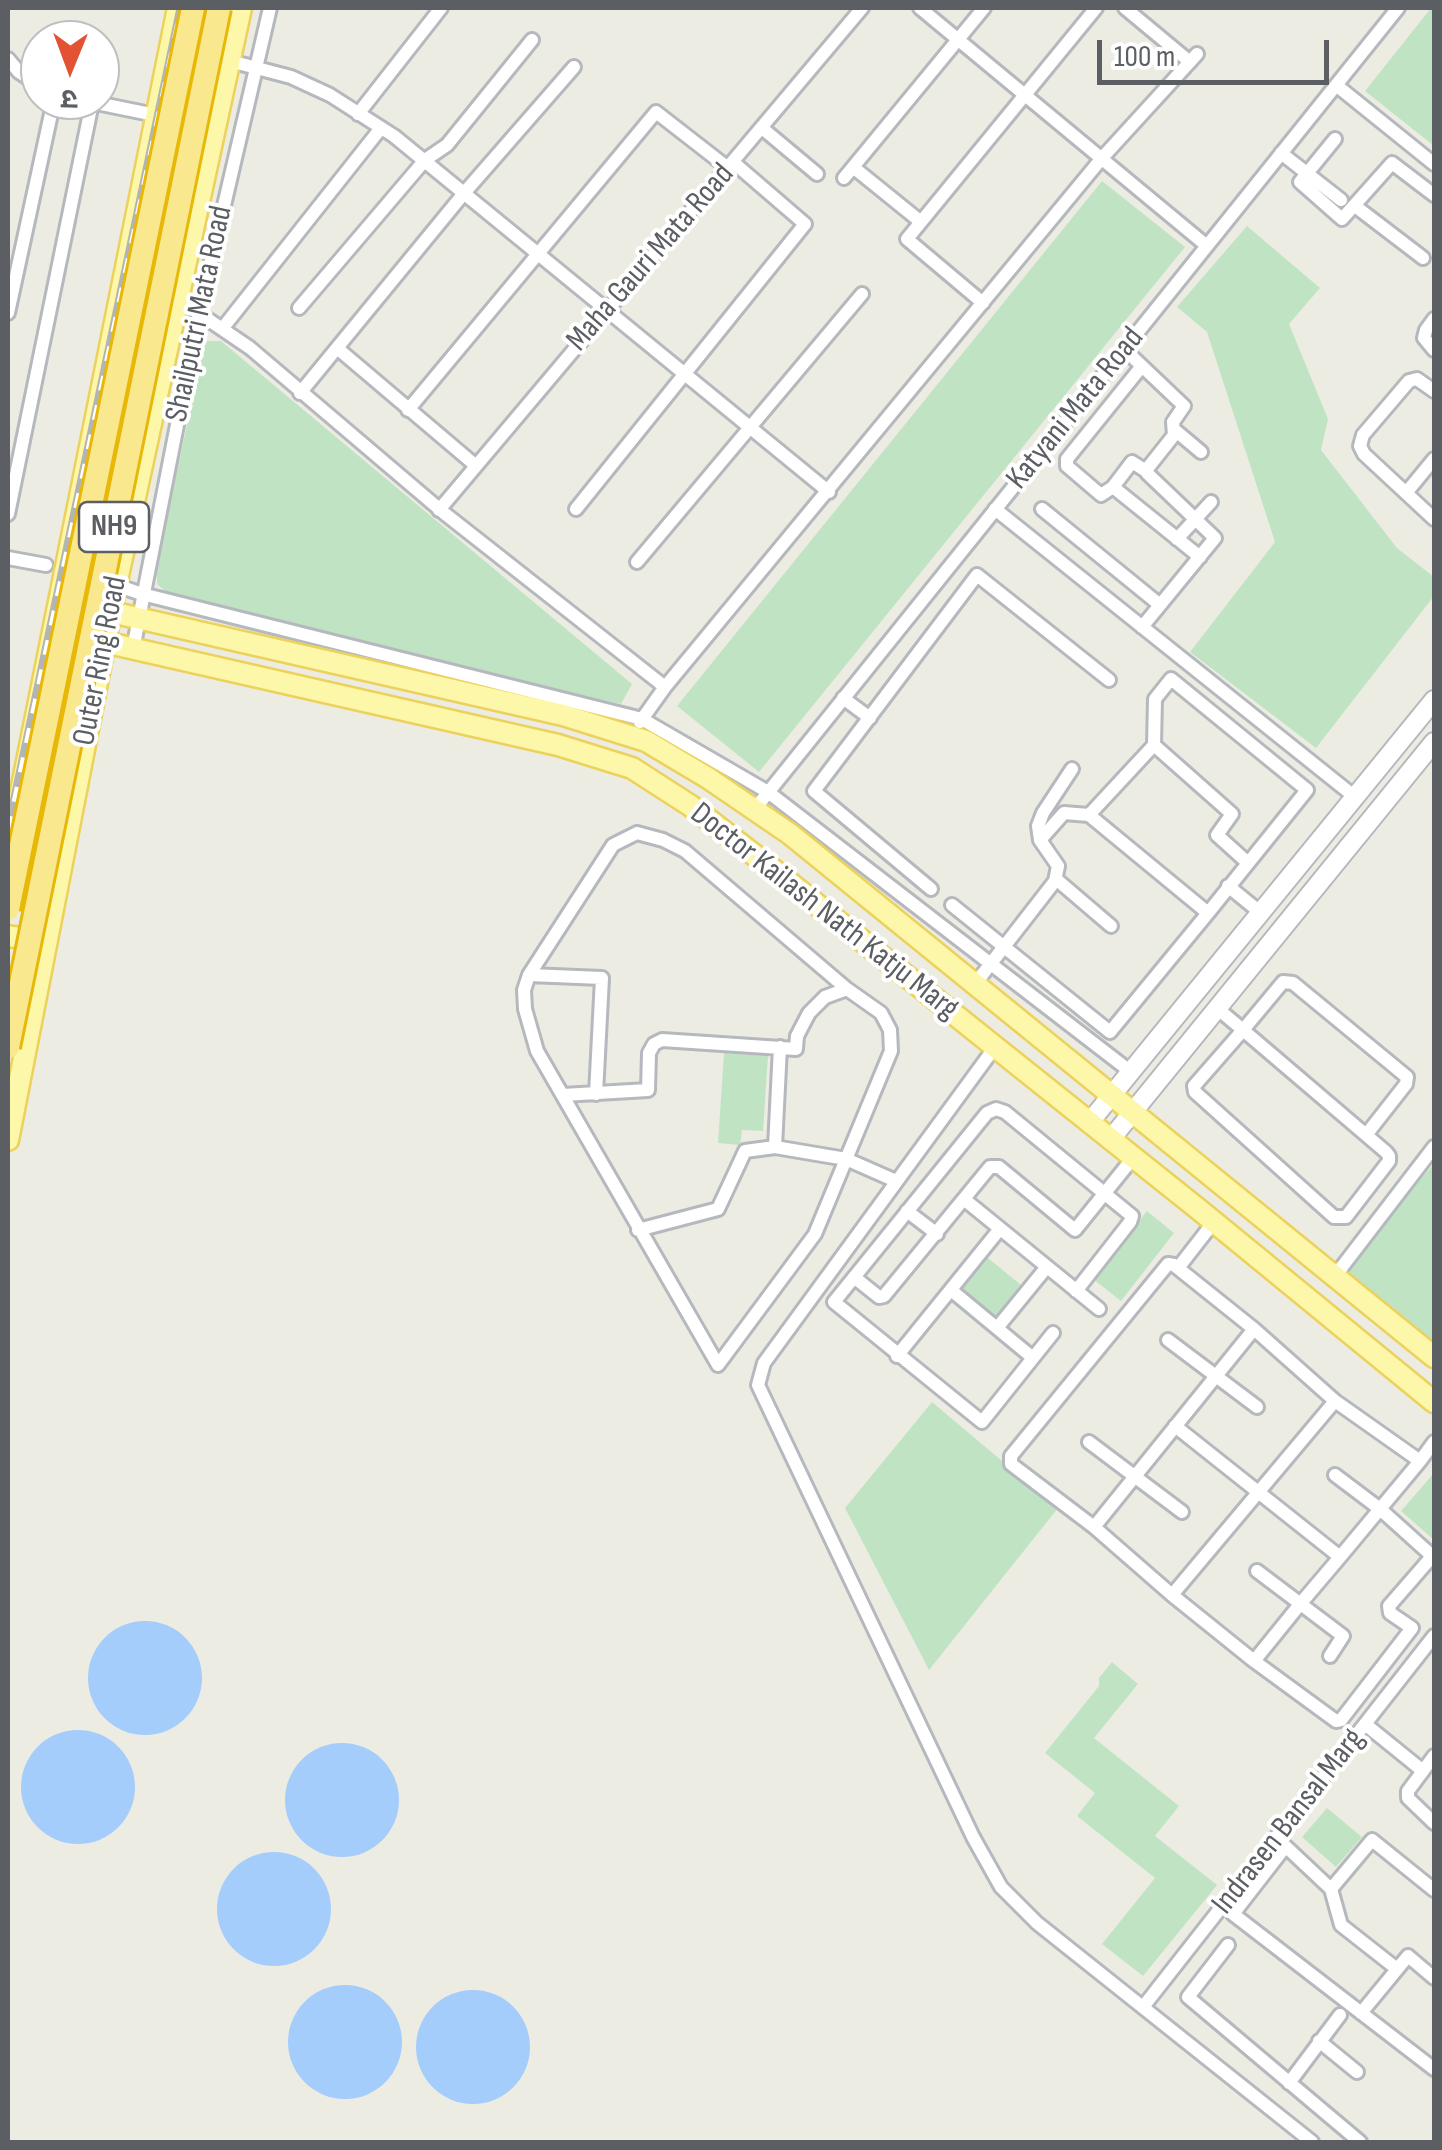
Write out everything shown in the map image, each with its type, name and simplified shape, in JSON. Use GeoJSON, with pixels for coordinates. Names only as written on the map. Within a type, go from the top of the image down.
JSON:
{"type":"FeatureCollection","features":[{"type":"Feature","properties":{"kind":"highway","name":"Outer Ring Road"},"geometry":{"type":"LineString","coordinates":[[8,909],[193,8]]}},
{"type":"Feature","properties":{"kind":"highway","name":"Outer Ring Road"},"geometry":{"type":"LineString","coordinates":[[8,1047],[220,8]]}},
{"type":"Feature","properties":{"kind":"main road","name":"Outer Ring Road"},"geometry":{"type":"LineString","coordinates":[[8,858],[178,8]]}},
{"type":"Feature","properties":{"kind":"main road","name":"Outer Ring Road"},"geometry":{"type":"LineString","coordinates":[[8,1140],[104,642],[242,8]]}},
{"type":"Feature","properties":{"kind":"main road"},"geometry":{"type":"LineString","coordinates":[[116,318],[171,331]]}},
{"type":"Feature","properties":{"kind":"main road","name":"Doctor Kailash Nath Katju Marg"},"geometry":{"type":"LineString","coordinates":[[111,612],[564,715],[636,727],[646,742],[708,778],[790,834],[1434,1358]]}},
{"type":"Feature","properties":{"kind":"main road","name":"Doctor Kailash Nath Katju Marg"},"geometry":{"type":"LineString","coordinates":[[104,642],[558,745],[632,768],[691,806],[756,856],[1434,1402]]}},
{"type":"Feature","properties":{"kind":"main road"},"geometry":{"type":"LineString","coordinates":[[453,721],[462,692]]}},
{"type":"Feature","properties":{"kind":"main road"},"geometry":{"type":"LineString","coordinates":[[8,936],[46,942]]}},
{"type":"Feature","properties":{"kind":"street","name":"Shailputri Mata Road"},"geometry":{"type":"LineString","coordinates":[[132,649],[217,227],[270,8]]}},
{"type":"Feature","properties":{"kind":"street"},"geometry":{"type":"LineString","coordinates":[[358,114],[441,8]]}},
{"type":"Feature","properties":{"kind":"street","name":"Maha Gauri Mata Road"},"geometry":{"type":"LineString","coordinates":[[440,510],[862,8]]}},
{"type":"Feature","properties":{"kind":"street"},"geometry":{"type":"LineString","coordinates":[[920,8],[1207,246]]}},
{"type":"Feature","properties":{"kind":"street"},"geometry":{"type":"LineString","coordinates":[[920,222],[848,172],[984,8]]}},
{"type":"Feature","properties":{"kind":"street"},"geometry":{"type":"LineString","coordinates":[[983,303],[907,239],[1096,8]]}},
{"type":"Feature","properties":{"kind":"street"},"geometry":{"type":"LineString","coordinates":[[636,727],[1102,158],[1194,58],[1125,8]]}},
{"type":"Feature","properties":{"kind":"street","name":"Katyani Mata Road"},"geometry":{"type":"LineString","coordinates":[[754,810],[1398,8]]}},
{"type":"Feature","properties":{"kind":"street"},"geometry":{"type":"LineString","coordinates":[[299,308],[424,160],[447,145],[532,40]]}},
{"type":"Feature","properties":{"kind":"street"},"geometry":{"type":"LineString","coordinates":[[230,61],[256,66],[317,89],[381,128],[465,192],[828,492]]}},
{"type":"Feature","properties":{"kind":"street"},"geometry":{"type":"LineString","coordinates":[[300,393],[465,192],[574,67]]}},
{"type":"Feature","properties":{"kind":"street"},"geometry":{"type":"LineString","coordinates":[[1336,86],[1434,164]]}},
{"type":"Feature","properties":{"kind":"street"},"geometry":{"type":"LineString","coordinates":[[120,108],[154,114]]}},
{"type":"Feature","properties":{"kind":"street"},"geometry":{"type":"LineString","coordinates":[[408,410],[656,112],[804,224],[576,509]]}},
{"type":"Feature","properties":{"kind":"street"},"geometry":{"type":"LineString","coordinates":[[8,312],[50,120]]}},
{"type":"Feature","properties":{"kind":"street"},"geometry":{"type":"LineString","coordinates":[[8,514],[84,120]]}},
{"type":"Feature","properties":{"kind":"street"},"geometry":{"type":"LineString","coordinates":[[222,328],[381,128]]}},
{"type":"Feature","properties":{"kind":"street"},"geometry":{"type":"LineString","coordinates":[[762,128],[817,174]]}},
{"type":"Feature","properties":{"kind":"street"},"geometry":{"type":"LineString","coordinates":[[1335,139],[1301,185],[1342,219],[1392,163],[1434,195]]}},
{"type":"Feature","properties":{"kind":"street"},"geometry":{"type":"LineString","coordinates":[[1281,153],[1341,200]]}},
{"type":"Feature","properties":{"kind":"street"},"geometry":{"type":"LineString","coordinates":[[1355,206],[1423,258]]}},
{"type":"Feature","properties":{"kind":"street"},"geometry":{"type":"LineString","coordinates":[[195,224],[217,227]]}},
{"type":"Feature","properties":{"kind":"street"},"geometry":{"type":"LineString","coordinates":[[636,562],[862,294]]}},
{"type":"Feature","properties":{"kind":"street"},"geometry":{"type":"LineString","coordinates":[[178,299],[222,328],[440,510],[665,687]]}},
{"type":"Feature","properties":{"kind":"street"},"geometry":{"type":"LineString","coordinates":[[1434,319],[1424,338],[1434,350]]}},
{"type":"Feature","properties":{"kind":"street"},"geometry":{"type":"LineString","coordinates":[[337,348],[475,465]]}},
{"type":"Feature","properties":{"kind":"street"},"geometry":{"type":"LineString","coordinates":[[1124,349],[1184,406],[1173,422],[1176,430],[1201,452]]}},
{"type":"Feature","properties":{"kind":"street"},"geometry":{"type":"LineString","coordinates":[[1142,366],[1066,462],[1068,469],[1101,495],[1113,487],[1132,462],[1215,538],[1142,627]]}},
{"type":"Feature","properties":{"kind":"street"},"geometry":{"type":"LineString","coordinates":[[1434,391],[1417,379],[1409,381],[1360,440],[1364,454],[1434,519]]}},
{"type":"Feature","properties":{"kind":"street"},"geometry":{"type":"LineString","coordinates":[[1146,471],[1176,430]]}},
{"type":"Feature","properties":{"kind":"street"},"geometry":{"type":"LineString","coordinates":[[1406,493],[1434,459]]}},
{"type":"Feature","properties":{"kind":"street"},"geometry":{"type":"LineString","coordinates":[[1113,487],[1200,558]]}},
{"type":"Feature","properties":{"kind":"street"},"geometry":{"type":"LineString","coordinates":[[1177,539],[1211,502]]}},
{"type":"Feature","properties":{"kind":"street"},"geometry":{"type":"LineString","coordinates":[[995,509],[1355,797]]}},
{"type":"Feature","properties":{"kind":"street"},"geometry":{"type":"LineString","coordinates":[[1042,509],[1160,605]]}},
{"type":"Feature","properties":{"kind":"street"},"geometry":{"type":"LineString","coordinates":[[8,558],[46,564]]}},
{"type":"Feature","properties":{"kind":"street"},"geometry":{"type":"LineString","coordinates":[[931,889],[814,791],[978,574],[1109,680]]}},
{"type":"Feature","properties":{"kind":"street"},"geometry":{"type":"LineString","coordinates":[[116,585],[636,727],[768,792],[1131,1072]]}},
{"type":"Feature","properties":{"kind":"street"},"geometry":{"type":"LineString","coordinates":[[952,906],[1110,1032],[1307,790],[1171,678],[1156,699],[1154,745],[1088,814]]}},
{"type":"Feature","properties":{"kind":"street"},"geometry":{"type":"LineString","coordinates":[[843,698],[870,718]]}},
{"type":"Feature","properties":{"kind":"street"},"geometry":{"type":"LineString","coordinates":[[1089,1123],[1434,700]]}},
{"type":"Feature","properties":{"kind":"street"},"geometry":{"type":"LineString","coordinates":[[1110,1140],[1434,742]]}},
{"type":"Feature","properties":{"kind":"street"},"geometry":{"type":"LineString","coordinates":[[1154,745],[1232,814],[1217,836],[1248,863]]}},
{"type":"Feature","properties":{"kind":"street"},"geometry":{"type":"LineString","coordinates":[[975,984],[1056,878],[1058,866],[1040,840],[1038,826],[1042,813],[1072,768]]}},
{"type":"Feature","properties":{"kind":"street"},"geometry":{"type":"LineString","coordinates":[[1040,840],[1064,812],[1088,814],[1208,913]]}},
{"type":"Feature","properties":{"kind":"street"},"geometry":{"type":"LineString","coordinates":[[636,833],[685,851],[847,989],[881,1013],[890,1030],[890,1051],[815,1234],[718,1365],[536,1051],[524,1009],[529,975],[613,845],[636,833]]}},
{"type":"Feature","properties":{"kind":"street"},"geometry":{"type":"LineString","coordinates":[[886,884],[902,864]]}},
{"type":"Feature","properties":{"kind":"street"},"geometry":{"type":"LineString","coordinates":[[1056,878],[1111,926]]}},
{"type":"Feature","properties":{"kind":"street"},"geometry":{"type":"LineString","coordinates":[[1228,886],[1261,913]]}},
{"type":"Feature","properties":{"kind":"street"},"geometry":{"type":"LineString","coordinates":[[529,975],[602,978],[596,1094]]}},
{"type":"Feature","properties":{"kind":"street"},"geometry":{"type":"LineString","coordinates":[[1218,1009],[1243,1030],[1366,1135],[1386,1152],[1388,1161],[1346,1217],[1334,1217],[1195,1092],[1194,1086],[1243,1030],[1284,982],[1288,982],[1404,1074],[1406,1084],[1366,1135]]}},
{"type":"Feature","properties":{"kind":"street"},"geometry":{"type":"LineString","coordinates":[[563,1095],[648,1090],[649,1053],[662,1040],[796,1050],[797,1036],[809,1014],[826,996],[847,989]]}},
{"type":"Feature","properties":{"kind":"street"},"geometry":{"type":"LineString","coordinates":[[775,1147],[780,1047]]}},
{"type":"Feature","properties":{"kind":"street"},"geometry":{"type":"LineString","coordinates":[[995,1047],[764,1363],[758,1385],[965,1821],[1001,1888],[1037,1923],[1312,2142]]}},
{"type":"Feature","properties":{"kind":"street"},"geometry":{"type":"LineString","coordinates":[[1053,1333],[982,1422],[834,1304],[987,1112],[996,1109],[1006,1112],[1128,1210],[1130,1222],[1076,1291]]}},
{"type":"Feature","properties":{"kind":"street"},"geometry":{"type":"LineString","coordinates":[[638,1230],[718,1209],[745,1151],[775,1147],[846,1159],[896,1182]]}},
{"type":"Feature","properties":{"kind":"street"},"geometry":{"type":"LineString","coordinates":[[1334,1276],[1434,1147]]}},
{"type":"Feature","properties":{"kind":"street"},"geometry":{"type":"LineString","coordinates":[[854,1277],[882,1298],[990,1167],[995,1166],[1075,1230],[1133,1158]]}},
{"type":"Feature","properties":{"kind":"street"},"geometry":{"type":"LineString","coordinates":[[964,1200],[1100,1309]]}},
{"type":"Feature","properties":{"kind":"street"},"geometry":{"type":"LineString","coordinates":[[908,1210],[937,1234]]}},
{"type":"Feature","properties":{"kind":"street"},"geometry":{"type":"LineString","coordinates":[[1178,1268],[1213,1223]]}},
{"type":"Feature","properties":{"kind":"street"},"geometry":{"type":"LineString","coordinates":[[897,1356],[999,1230]]}},
{"type":"Feature","properties":{"kind":"street"},"geometry":{"type":"LineString","coordinates":[[1336,1475],[1427,1549],[1429,1560],[1389,1606],[1390,1614],[1412,1628],[1341,1720],[1331,1720],[1010,1460],[1168,1264],[1254,1329],[1335,1401],[1420,1461]]}},
{"type":"Feature","properties":{"kind":"street"},"geometry":{"type":"LineString","coordinates":[[997,1328],[1046,1268]]}},
{"type":"Feature","properties":{"kind":"street"},"geometry":{"type":"LineString","coordinates":[[951,1290],[1033,1358]]}},
{"type":"Feature","properties":{"kind":"street"},"geometry":{"type":"LineString","coordinates":[[1094,1527],[1254,1329]]}},
{"type":"Feature","properties":{"kind":"street"},"geometry":{"type":"LineString","coordinates":[[1168,1340],[1256,1407]]}},
{"type":"Feature","properties":{"kind":"street"},"geometry":{"type":"LineString","coordinates":[[1172,1595],[1335,1401]]}},
{"type":"Feature","properties":{"kind":"street"},"geometry":{"type":"LineString","coordinates":[[1175,1426],[1340,1557]]}},
{"type":"Feature","properties":{"kind":"street"},"geometry":{"type":"LineString","coordinates":[[1090,1442],[1182,1512]]}},
{"type":"Feature","properties":{"kind":"street"},"geometry":{"type":"LineString","coordinates":[[1254,1661],[1434,1442]]}},
{"type":"Feature","properties":{"kind":"street"},"geometry":{"type":"LineString","coordinates":[[1257,1570],[1344,1636],[1330,1656]]}},
{"type":"Feature","properties":{"kind":"street","name":"Indrasen Bansal Marg"},"geometry":{"type":"LineString","coordinates":[[1142,2007],[1281,1842],[1434,1636]]}},
{"type":"Feature","properties":{"kind":"street"},"geometry":{"type":"LineString","coordinates":[[1366,1724],[1423,1771]]}},
{"type":"Feature","properties":{"kind":"street"},"geometry":{"type":"LineString","coordinates":[[1434,1756],[1408,1791],[1408,1798],[1434,1823]]}},
{"type":"Feature","properties":{"kind":"street"},"geometry":{"type":"LineString","coordinates":[[1332,1888],[1372,1840],[1434,1890]]}},
{"type":"Feature","properties":{"kind":"street"},"geometry":{"type":"LineString","coordinates":[[1397,1970],[1341,1925],[1332,1888],[1281,1842],[1233,1914],[1434,2069]]}},
{"type":"Feature","properties":{"kind":"street"},"geometry":{"type":"LineString","coordinates":[[1228,1946],[1188,1997],[1360,2142]]}},
{"type":"Feature","properties":{"kind":"street"},"geometry":{"type":"LineString","coordinates":[[1361,2013],[1408,1956],[1434,1978]]}},
{"type":"Feature","properties":{"kind":"street"},"geometry":{"type":"LineString","coordinates":[[1289,2083],[1340,2016]]}},
{"type":"Feature","properties":{"kind":"street"},"geometry":{"type":"LineString","coordinates":[[1318,2041],[1357,2072]]}},
{"type":"Feature","properties":{"kind":"green space"},"geometry":{"type":"Polygon","coordinates":[[[1434,8],[1434,146],[1365,91],[1434,8]]]}},
{"type":"Feature","properties":{"kind":"green space"},"geometry":{"type":"Polygon","coordinates":[[[1102,181],[1185,247],[759,772],[677,706],[1102,181]]]}},
{"type":"Feature","properties":{"kind":"green space"},"geometry":{"type":"Polygon","coordinates":[[[1247,226],[1320,288],[1289,324],[1328,419],[1321,450],[1397,548],[1434,577],[1434,596],[1316,748],[1190,652],[1275,542],[1207,332],[1177,307],[1247,226]]]}},
{"type":"Feature","properties":{"kind":"green space"},"geometry":{"type":"Polygon","coordinates":[[[205,341],[221,341],[632,684],[621,704],[181,605],[157,584],[157,564],[205,341]]]}},
{"type":"Feature","properties":{"kind":"green space"},"geometry":{"type":"Polygon","coordinates":[[[724,1053],[768,1056],[763,1131],[742,1130],[740,1145],[718,1143],[724,1053]]]}},
{"type":"Feature","properties":{"kind":"green space"},"geometry":{"type":"Polygon","coordinates":[[[1434,1164],[1434,1357],[1335,1275],[1434,1164]]]}},
{"type":"Feature","properties":{"kind":"green space"},"geometry":{"type":"Polygon","coordinates":[[[1147,1211],[1174,1233],[1121,1301],[1093,1279],[1147,1211]]]}},
{"type":"Feature","properties":{"kind":"green space"},"geometry":{"type":"Polygon","coordinates":[[[983,1254],[1021,1285],[993,1320],[954,1289],[983,1254]]]}},
{"type":"Feature","properties":{"kind":"green space"},"geometry":{"type":"Polygon","coordinates":[[[932,1402],[1058,1508],[929,1670],[845,1508],[932,1402]]]}},
{"type":"Feature","properties":{"kind":"green space"},"geometry":{"type":"Polygon","coordinates":[[[1434,1473],[1434,1540],[1401,1511],[1434,1473]]]}},
{"type":"Feature","properties":{"kind":"green space"},"geometry":{"type":"Polygon","coordinates":[[[1112,1662],[1138,1684],[1094,1738],[1179,1806],[1155,1836],[1217,1885],[1143,1976],[1102,1944],[1155,1878],[1077,1816],[1095,1793],[1045,1753],[1099,1686],[1099,1678],[1112,1662]]]}},
{"type":"Feature","properties":{"kind":"green space"},"geometry":{"type":"Polygon","coordinates":[[[1327,1808],[1362,1837],[1336,1867],[1302,1837],[1327,1808]]]}},
{"type":"Feature","properties":{"kind":"water"},"geometry":{"type":"Polygon","coordinates":[[[145,1621],[167,1626],[185,1638],[197,1656],[202,1678],[197,1700],[185,1718],[167,1730],[145,1735],[123,1730],[105,1718],[93,1700],[88,1678],[93,1656],[105,1638],[123,1626],[145,1621]]]}},
{"type":"Feature","properties":{"kind":"water"},"geometry":{"type":"Polygon","coordinates":[[[78,1730],[100,1735],[118,1747],[130,1765],[135,1787],[130,1809],[118,1827],[100,1839],[78,1844],[56,1839],[38,1827],[26,1809],[21,1787],[26,1765],[38,1747],[56,1735],[78,1730]]]}},
{"type":"Feature","properties":{"kind":"water"},"geometry":{"type":"Polygon","coordinates":[[[342,1743],[364,1748],[382,1760],[394,1778],[399,1800],[394,1822],[382,1840],[364,1852],[342,1857],[320,1852],[302,1840],[290,1822],[285,1800],[290,1778],[302,1760],[320,1748],[342,1743]]]}},
{"type":"Feature","properties":{"kind":"water"},"geometry":{"type":"Polygon","coordinates":[[[274,1852],[296,1857],[314,1869],[326,1887],[331,1909],[326,1931],[314,1949],[296,1961],[274,1966],[252,1961],[234,1949],[222,1931],[217,1909],[222,1887],[234,1869],[252,1857],[274,1852]]]}},
{"type":"Feature","properties":{"kind":"water"},"geometry":{"type":"Polygon","coordinates":[[[345,1985],[367,1990],[385,2002],[397,2020],[402,2042],[397,2064],[385,2082],[367,2094],[345,2099],[323,2094],[305,2082],[293,2064],[288,2042],[293,2020],[305,2002],[323,1990],[345,1985]]]}},
{"type":"Feature","properties":{"kind":"water"},"geometry":{"type":"Polygon","coordinates":[[[473,1990],[495,1995],[513,2007],[525,2025],[530,2047],[525,2069],[513,2087],[495,2099],[473,2104],[451,2099],[433,2087],[421,2069],[416,2047],[421,2025],[433,2007],[451,1995],[473,1990]]]}},
{"type":"Feature","properties":{"kind":"railway"},"geometry":{"type":"LineString","coordinates":[[8,831],[181,8]]}}]}
